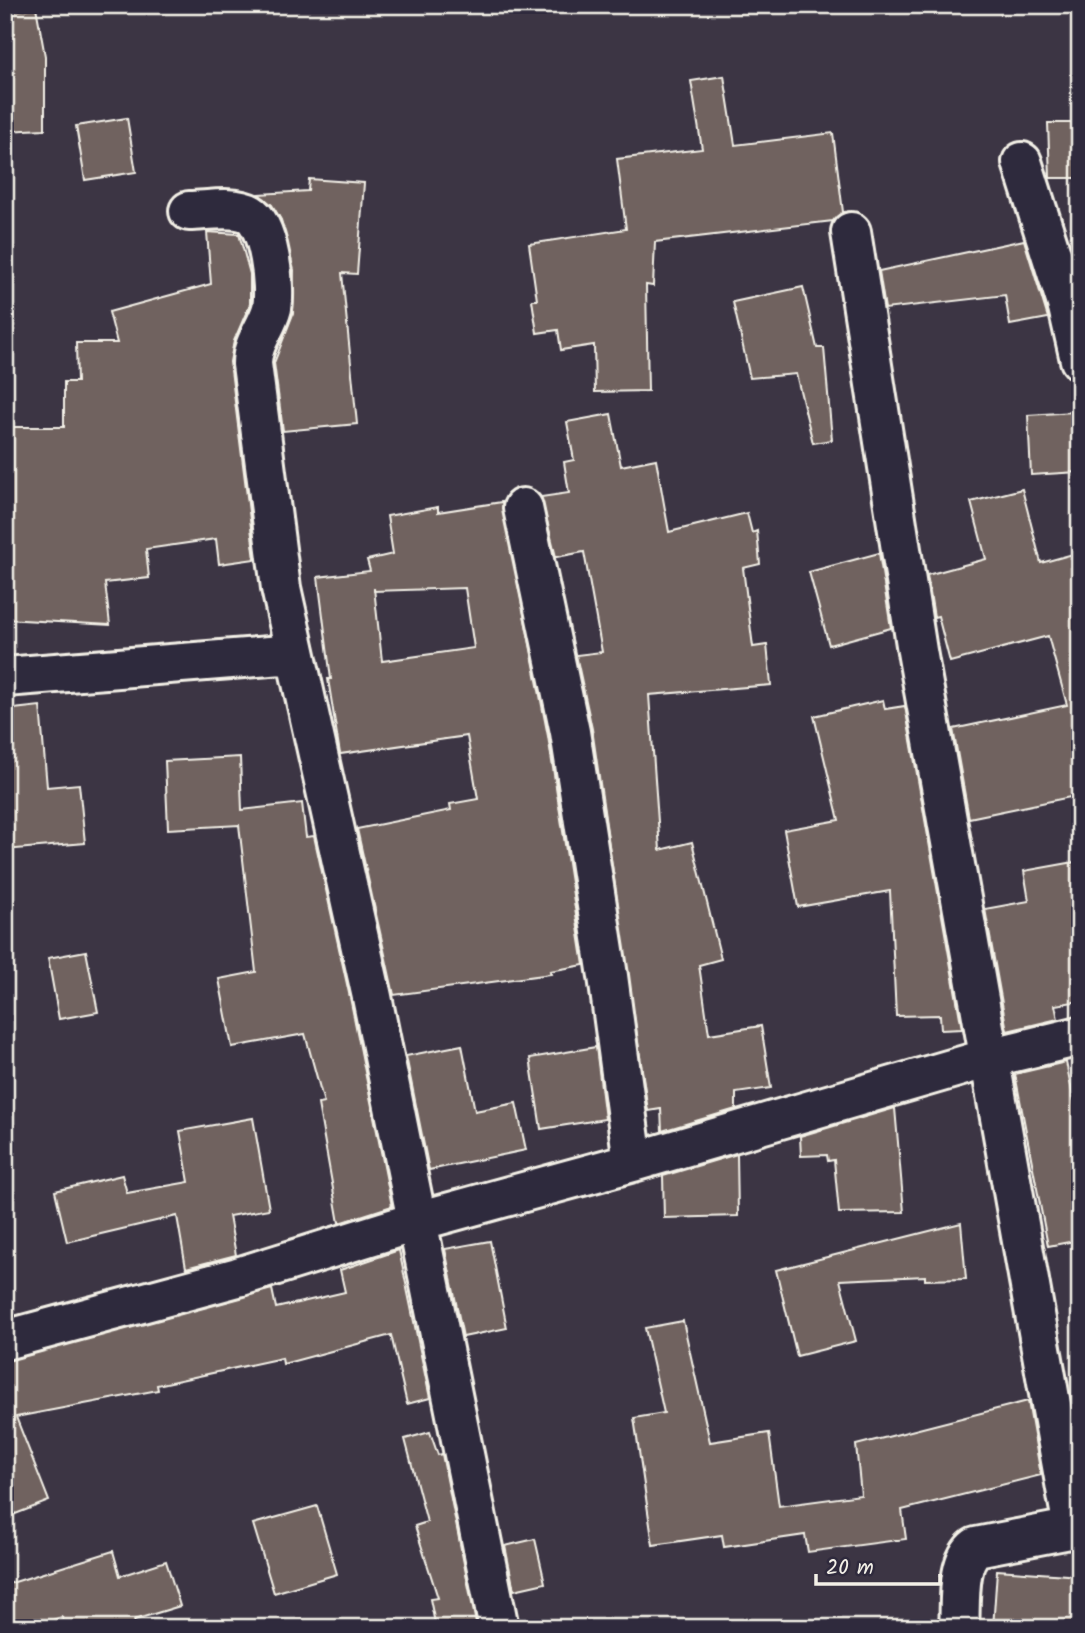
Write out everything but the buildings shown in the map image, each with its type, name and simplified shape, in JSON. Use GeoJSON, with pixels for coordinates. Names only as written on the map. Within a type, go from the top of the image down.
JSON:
{"type":"FeatureCollection","features":[{"type":"Feature","properties":{"kind":"street"},"geometry":{"type":"LineString","coordinates":[[1022,162],[1068,307],[1080,360]]}},
{"type":"Feature","properties":{"kind":"street"},"geometry":{"type":"LineString","coordinates":[[189,211],[233,210],[250,214],[261,226],[270,259],[273,305],[254,345],[252,364],[281,588],[372,997],[499,1628]]}},
{"type":"Feature","properties":{"kind":"street"},"geometry":{"type":"LineString","coordinates":[[851,232],[917,651],[1076,1527],[976,1547],[969,1552],[965,1563],[959,1628]]}},
{"type":"Feature","properties":{"kind":"street"},"geometry":{"type":"LineString","coordinates":[[523,508],[570,732],[633,1162]]}},
{"type":"Feature","properties":{"kind":"street"},"geometry":{"type":"LineString","coordinates":[[5,677],[295,654]]}},
{"type":"Feature","properties":{"kind":"street"},"geometry":{"type":"LineString","coordinates":[[5,1340],[238,1277],[418,1221],[633,1162],[989,1058],[1080,1035]]}}]}
